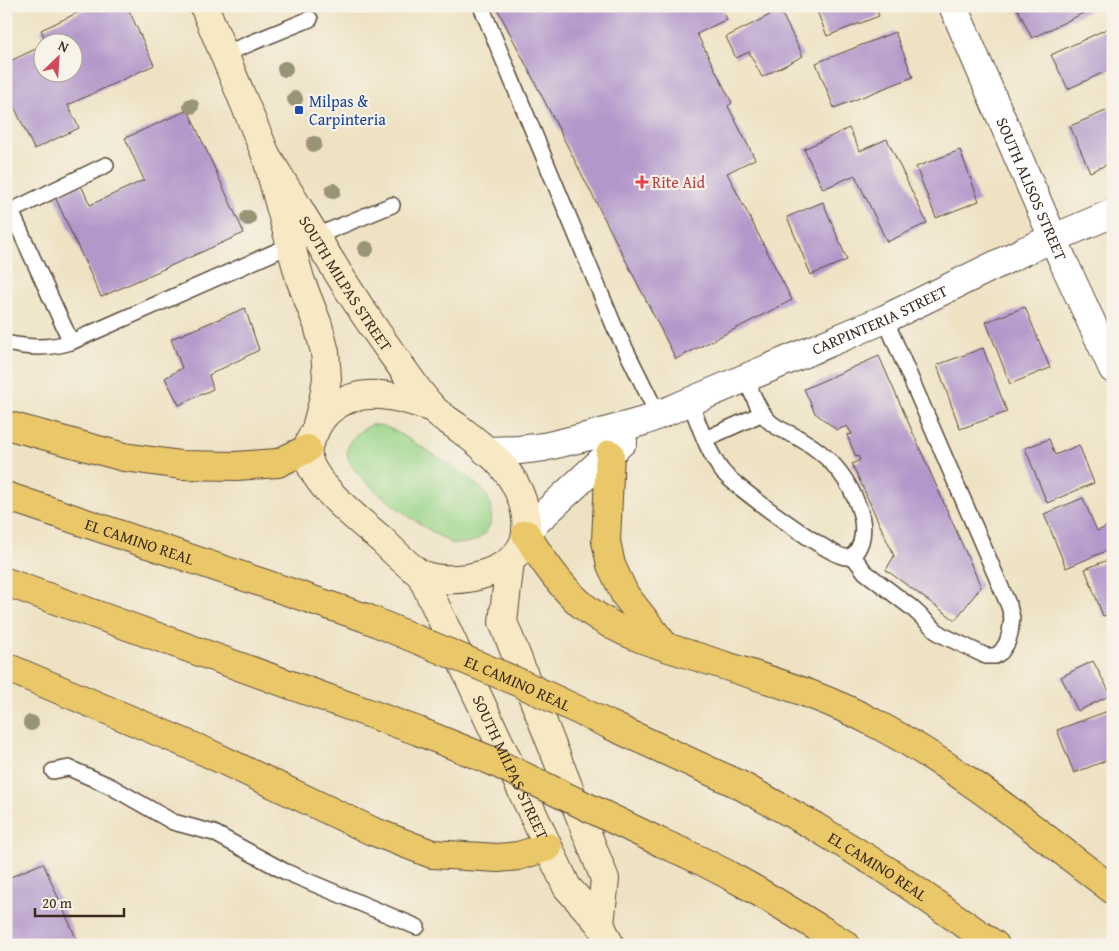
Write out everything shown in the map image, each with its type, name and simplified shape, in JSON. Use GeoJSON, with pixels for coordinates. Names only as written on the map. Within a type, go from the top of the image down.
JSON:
{"type":"FeatureCollection","features":[{"type":"Feature","properties":{"kind":"highway"},"geometry":{"type":"LineString","coordinates":[[6,425],[124,457],[181,465],[236,466],[278,463],[312,438]]}},
{"type":"Feature","properties":{"kind":"highway"},"geometry":{"type":"LineString","coordinates":[[610,454],[606,542],[611,565],[625,595],[666,647]]}},
{"type":"Feature","properties":{"kind":"highway","name":"EL CAMINO REAL"},"geometry":{"type":"LineString","coordinates":[[6,496],[366,618],[520,683],[738,784],[888,871],[995,945]]}},
{"type":"Feature","properties":{"kind":"highway"},"geometry":{"type":"LineString","coordinates":[[526,532],[542,560],[563,586],[590,612],[616,628],[666,647],[821,697],[877,724],[942,762],[995,799],[1113,890]]}},
{"type":"Feature","properties":{"kind":"highway"},"geometry":{"type":"LineString","coordinates":[[6,582],[418,731],[492,761],[699,859],[756,890],[846,945]]}},
{"type":"Feature","properties":{"kind":"highway"},"geometry":{"type":"LineString","coordinates":[[6,667],[206,752],[372,831],[432,854],[498,858],[518,856],[548,847]]}},
{"type":"Feature","properties":{"kind":"main road","name":"SOUTH MILPAS STREET"},"geometry":{"type":"LineString","coordinates":[[204,6],[266,155],[300,279],[318,325],[325,352],[327,378],[323,402],[312,438]]}},
{"type":"Feature","properties":{"kind":"main road","name":"SOUTH MILPAS STREET"},"geometry":{"type":"LineString","coordinates":[[266,155],[368,322],[432,408]]}},
{"type":"Feature","properties":{"kind":"main road"},"geometry":{"type":"LineString","coordinates":[[364,394],[386,395],[412,400],[432,408],[508,471],[522,498],[526,514],[526,532],[520,548],[510,561],[487,574],[467,579],[449,580],[421,575],[337,501],[316,478],[312,438],[327,412],[340,402],[364,394]]}},
{"type":"Feature","properties":{"kind":"main road","name":"SOUTH MILPAS STREET"},"geometry":{"type":"LineString","coordinates":[[510,561],[503,622],[605,880],[605,935]]}},
{"type":"Feature","properties":{"kind":"main road","name":"SOUTH MILPAS STREET"},"geometry":{"type":"LineString","coordinates":[[421,575],[567,886],[605,935]]}},
{"type":"Feature","properties":{"kind":"street","name":"SOUTH ALISOS STREET"},"geometry":{"type":"LineString","coordinates":[[953,6],[1063,261],[1113,369]]}},
{"type":"Feature","properties":{"kind":"street","name":"CARPINTERIA STREET"},"geometry":{"type":"LineString","coordinates":[[486,451],[519,450],[544,446],[594,436],[651,418],[885,319],[1024,251],[1113,213]]}},
{"type":"Feature","properties":{"kind":"street","name":"CARPINTERIA STREET"},"geometry":{"type":"LineString","coordinates":[[526,532],[651,418]]}},
{"type":"Feature","properties":{"kind":"lane"},"geometry":{"type":"LineString","coordinates":[[481,6],[651,418]]}},
{"type":"Feature","properties":{"kind":"lane"},"geometry":{"type":"LineString","coordinates":[[224,54],[310,19]]}},
{"type":"Feature","properties":{"kind":"lane"},"geometry":{"type":"LineString","coordinates":[[71,342],[9,212],[106,166]]}},
{"type":"Feature","properties":{"kind":"lane"},"geometry":{"type":"LineString","coordinates":[[316,236],[392,205]]}},
{"type":"Feature","properties":{"kind":"lane"},"geometry":{"type":"LineString","coordinates":[[6,343],[18,346],[52,347],[71,342],[291,245]]}},
{"type":"Feature","properties":{"kind":"lane"},"geometry":{"type":"LineString","coordinates":[[853,556],[865,572],[912,608],[940,634],[986,656],[995,656],[1001,652],[1007,643],[1012,618],[1009,606],[885,319]]}},
{"type":"Feature","properties":{"kind":"lane"},"geometry":{"type":"LineString","coordinates":[[690,402],[705,439],[722,470],[738,486],[810,539],[846,558],[853,556],[862,538],[862,519],[855,498],[840,472],[821,452],[802,439],[775,426],[767,419],[744,378]]}},
{"type":"Feature","properties":{"kind":"lane"},"geometry":{"type":"LineString","coordinates":[[705,439],[763,412]]}},
{"type":"Feature","properties":{"kind":"lane"},"geometry":{"type":"LineString","coordinates":[[53,771],[69,768],[110,786],[173,822],[214,833],[286,872],[417,927]]}},
{"type":"Feature","properties":{"kind":"green space"},"geometry":{"type":"Polygon","coordinates":[[[371,425],[386,427],[407,438],[438,457],[479,487],[488,498],[492,514],[490,525],[483,535],[468,543],[451,543],[426,528],[375,490],[351,464],[347,453],[349,444],[355,436],[371,425]]]}},
{"type":"Feature","properties":{"kind":"building"},"geometry":{"type":"Polygon","coordinates":[[[92,6],[127,6],[154,65],[68,105],[79,128],[34,149],[6,89],[6,63],[32,51],[32,82],[82,82],[82,32],[42,32],[41,30],[92,6]]]}},
{"type":"Feature","properties":{"kind":"building"},"geometry":{"type":"Polygon","coordinates":[[[496,6],[720,6],[727,19],[697,34],[732,103],[728,106],[755,159],[727,173],[792,300],[676,359],[496,6]]]}},
{"type":"Feature","properties":{"kind":"building"},"geometry":{"type":"Polygon","coordinates":[[[815,6],[875,6],[879,16],[827,36],[815,6]]]}},
{"type":"Feature","properties":{"kind":"building"},"geometry":{"type":"Polygon","coordinates":[[[1016,6],[1098,6],[1032,38],[1016,6]]]}},
{"type":"Feature","properties":{"kind":"building"},"geometry":{"type":"Polygon","coordinates":[[[780,10],[803,56],[762,77],[749,52],[736,58],[726,37],[780,10]]]}},
{"type":"Feature","properties":{"kind":"building"},"geometry":{"type":"Polygon","coordinates":[[[1113,26],[1113,68],[1068,89],[1051,55],[1113,26]]]}},
{"type":"Feature","properties":{"kind":"building"},"geometry":{"type":"Polygon","coordinates":[[[895,32],[913,77],[834,108],[816,63],[895,32]]]}},
{"type":"Feature","properties":{"kind":"building"},"geometry":{"type":"Polygon","coordinates":[[[1113,108],[1113,162],[1090,172],[1070,126],[1113,108]]]}},
{"type":"Feature","properties":{"kind":"building"},"geometry":{"type":"Polygon","coordinates":[[[188,110],[244,233],[101,297],[55,197],[81,185],[90,205],[144,180],[125,138],[188,110]]]}},
{"type":"Feature","properties":{"kind":"building"},"geometry":{"type":"Polygon","coordinates":[[[849,128],[860,151],[887,139],[927,223],[887,242],[855,175],[823,189],[804,149],[849,128]]]}},
{"type":"Feature","properties":{"kind":"building"},"geometry":{"type":"Polygon","coordinates":[[[960,150],[979,201],[936,218],[916,167],[960,150]]]}},
{"type":"Feature","properties":{"kind":"building"},"geometry":{"type":"Polygon","coordinates":[[[823,202],[847,260],[811,275],[787,217],[823,202]]]}},
{"type":"Feature","properties":{"kind":"building"},"geometry":{"type":"Polygon","coordinates":[[[1025,307],[1050,368],[1010,384],[986,322],[1025,307]]]}},
{"type":"Feature","properties":{"kind":"building"},"geometry":{"type":"Polygon","coordinates":[[[245,308],[259,350],[209,375],[213,389],[179,405],[165,378],[182,368],[171,339],[245,308]]]}},
{"type":"Feature","properties":{"kind":"building"},"geometry":{"type":"Polygon","coordinates":[[[983,348],[1007,412],[960,429],[937,365],[983,348]]]}},
{"type":"Feature","properties":{"kind":"building"},"geometry":{"type":"Polygon","coordinates":[[[879,356],[981,587],[955,620],[886,570],[894,556],[852,464],[860,460],[858,456],[856,457],[847,435],[852,434],[847,426],[837,430],[815,413],[804,389],[879,356]]]}},
{"type":"Feature","properties":{"kind":"building"},"geometry":{"type":"Polygon","coordinates":[[[1049,439],[1055,455],[1079,445],[1094,483],[1047,503],[1025,448],[1049,439]]]}},
{"type":"Feature","properties":{"kind":"building"},"geometry":{"type":"Polygon","coordinates":[[[1083,498],[1097,531],[1113,524],[1113,548],[1066,568],[1044,514],[1083,498]]]}},
{"type":"Feature","properties":{"kind":"building"},"geometry":{"type":"Polygon","coordinates":[[[1113,558],[1113,613],[1103,616],[1085,569],[1113,558]]]}},
{"type":"Feature","properties":{"kind":"building"},"geometry":{"type":"Polygon","coordinates":[[[1093,661],[1111,695],[1078,711],[1061,677],[1093,661]]]}},
{"type":"Feature","properties":{"kind":"building"},"geometry":{"type":"Polygon","coordinates":[[[1113,709],[1113,758],[1074,773],[1057,730],[1113,709]]]}},
{"type":"Feature","properties":{"kind":"building"},"geometry":{"type":"Polygon","coordinates":[[[43,863],[79,945],[6,945],[6,879],[43,863]]]}},
{"type":"Feature","properties":{"kind":"place","name":"Milpas & Carpinteria"},"geometry":{"type":"Point","coordinates":[299,110]}},
{"type":"Feature","properties":{"kind":"place","name":"Rite Aid"},"geometry":{"type":"Point","coordinates":[642,182]}}]}
